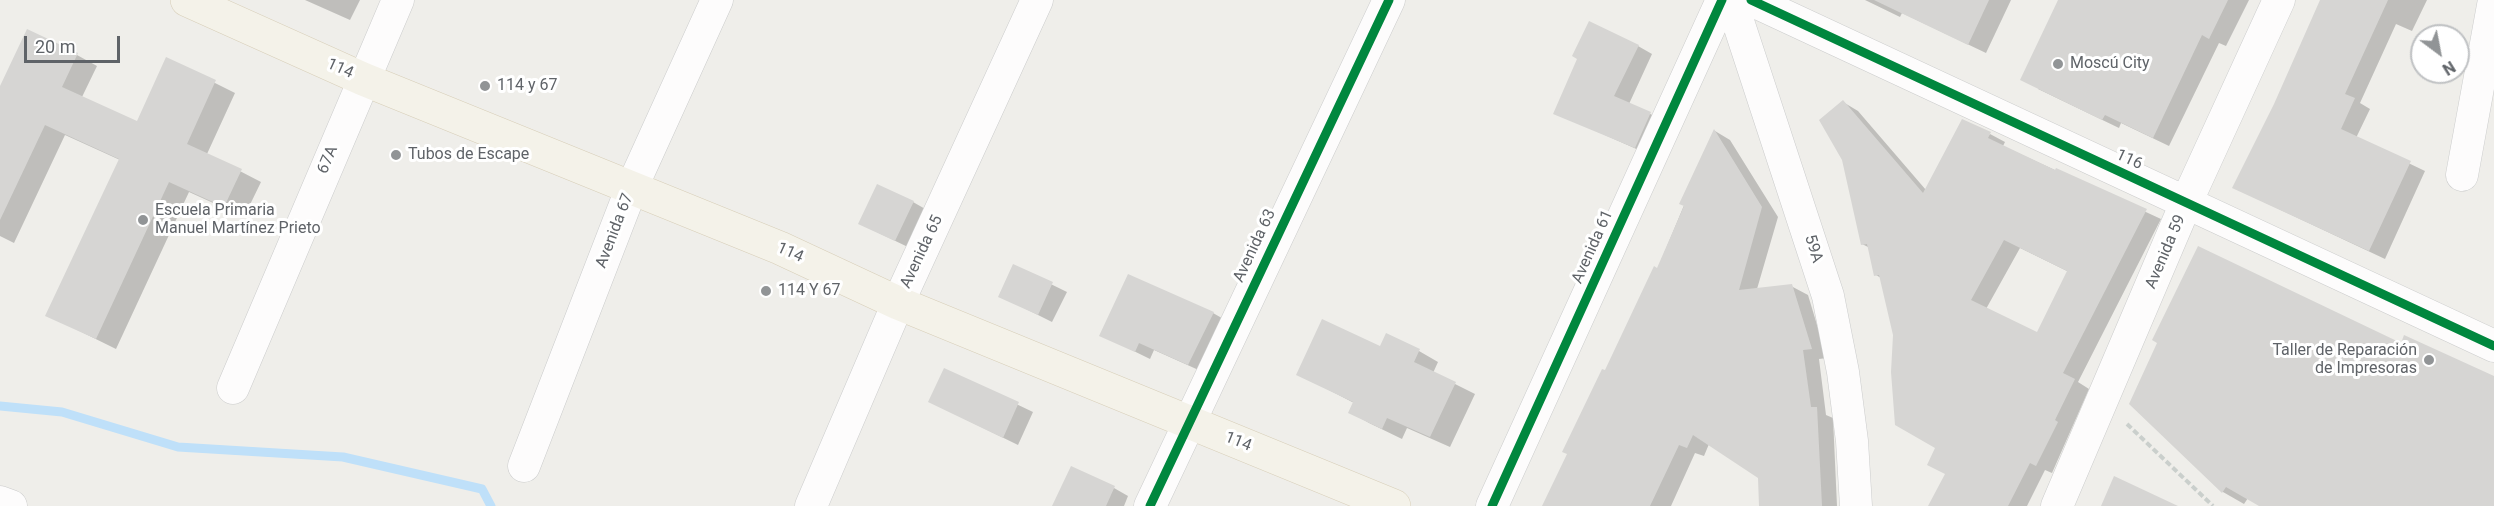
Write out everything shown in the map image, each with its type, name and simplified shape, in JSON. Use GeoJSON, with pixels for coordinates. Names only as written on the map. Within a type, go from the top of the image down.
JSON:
{"type":"FeatureCollection","features":[{"type":"Feature","properties":{"kind":"main road","name":"114"},"geometry":{"type":"LineString","coordinates":[[186,0],[363,79],[780,248],[898,303],[1394,506]]}},
{"type":"Feature","properties":{"kind":"street","name":"67A"},"geometry":{"type":"LineString","coordinates":[[233,388],[398,0]]}},
{"type":"Feature","properties":{"kind":"street","name":"Avenida 67"},"geometry":{"type":"LineString","coordinates":[[524,466],[632,187],[717,0]]}},
{"type":"Feature","properties":{"kind":"street","name":"Avenida 65"},"geometry":{"type":"LineString","coordinates":[[811,506],[898,303],[1037,0]]}},
{"type":"Feature","properties":{"kind":"street","name":"Avenida 63"},"geometry":{"type":"LineString","coordinates":[[1150,506],[1188,421],[1389,0]]}},
{"type":"Feature","properties":{"kind":"street","name":"Avenida 61"},"geometry":{"type":"LineString","coordinates":[[1492,506],[1722,0]]}},
{"type":"Feature","properties":{"kind":"street","name":"59A"},"geometry":{"type":"LineString","coordinates":[[1731,0],[1828,296],[1843,372],[1852,441],[1856,506]]}},
{"type":"Feature","properties":{"kind":"street","name":"116"},"geometry":{"type":"LineString","coordinates":[[1751,0],[2494,346]]}},
{"type":"Feature","properties":{"kind":"street","name":"Avenida 59"},"geometry":{"type":"LineString","coordinates":[[2057,506],[2187,203],[2279,0]]}},
{"type":"Feature","properties":{"kind":"street"},"geometry":{"type":"LineString","coordinates":[[2462,175],[2494,0]]}},
{"type":"Feature","properties":{"kind":"street"},"geometry":{"type":"LineString","coordinates":[[0,502],[11,506]]}},
{"type":"Feature","properties":{"kind":"path"},"geometry":{"type":"LineString","coordinates":[[2102,401],[2213,506]]}},
{"type":"Feature","properties":{"kind":"building"},"geometry":{"type":"Polygon","coordinates":[[[1874,0],[1989,0],[1968,45],[1874,0]]]}},
{"type":"Feature","properties":{"kind":"building"},"geometry":{"type":"Polygon","coordinates":[[[2058,0],[2228,0],[2209,39],[2202,35],[2153,138],[2105,115],[2102,120],[2020,80],[2058,0]]]}},
{"type":"Feature","properties":{"kind":"building"},"geometry":{"type":"Polygon","coordinates":[[[2320,0],[2388,0],[2345,94],[2355,98],[2341,129],[2411,161],[2369,251],[2232,188],[2274,104],[2320,0]]]}},
{"type":"Feature","properties":{"kind":"building"},"geometry":{"type":"Polygon","coordinates":[[[1589,21],[1639,45],[1614,96],[1651,112],[1635,148],[1553,114],[1577,59],[1572,56],[1589,21]]]}},
{"type":"Feature","properties":{"kind":"building"},"geometry":{"type":"Polygon","coordinates":[[[27,29],[78,53],[62,87],[137,121],[166,57],[216,80],[187,144],[242,169],[224,207],[169,182],[96,339],[45,316],[119,159],[45,125],[0,220],[0,86],[27,29]]]}},
{"type":"Feature","properties":{"kind":"building"},"geometry":{"type":"Polygon","coordinates":[[[1843,100],[1923,193],[1962,119],[1991,132],[1988,138],[2055,170],[2056,168],[2147,209],[2063,373],[2075,379],[2055,420],[2058,422],[2036,466],[2030,463],[2008,506],[1928,506],[1945,474],[1927,465],[1935,448],[1895,425],[1891,372],[1893,335],[1879,275],[1874,276],[1867,244],[1861,245],[1842,160],[1819,120],[1843,100]],[[2004,240],[1971,300],[2037,332],[2067,271],[2004,240]]]}},
{"type":"Feature","properties":{"kind":"building"},"geometry":{"type":"Polygon","coordinates":[[[1714,129],[1762,207],[1739,290],[1792,284],[1812,349],[1803,350],[1811,407],[1817,407],[1822,506],[1759,506],[1758,478],[1693,435],[1687,448],[1679,445],[1650,506],[1542,506],[1567,454],[1562,452],[1602,369],[1605,370],[1654,266],[1657,268],[1684,206],[1679,204],[1714,129]]]}},
{"type":"Feature","properties":{"kind":"building"},"geometry":{"type":"Polygon","coordinates":[[[877,184],[914,201],[895,241],[858,224],[877,184]]]}},
{"type":"Feature","properties":{"kind":"building"},"geometry":{"type":"Polygon","coordinates":[[[2198,246],[2401,343],[2404,335],[2494,376],[2494,506],[2259,506],[2226,487],[2222,493],[2129,404],[2157,343],[2152,340],[2198,246]]]}},
{"type":"Feature","properties":{"kind":"building"},"geometry":{"type":"Polygon","coordinates":[[[1013,264],[1053,282],[1038,315],[998,297],[1013,264]]]}},
{"type":"Feature","properties":{"kind":"building"},"geometry":{"type":"Polygon","coordinates":[[[1128,274],[1214,312],[1188,365],[1139,343],[1135,352],[1099,336],[1128,274]]]}},
{"type":"Feature","properties":{"kind":"building"},"geometry":{"type":"Polygon","coordinates":[[[1322,319],[1380,346],[1386,333],[1420,349],[1414,362],[1456,382],[1430,437],[1387,418],[1382,429],[1348,413],[1353,402],[1296,375],[1322,319]]]}},
{"type":"Feature","properties":{"kind":"building"},"geometry":{"type":"Polygon","coordinates":[[[944,368],[1019,402],[1003,438],[928,402],[944,368]]]}},
{"type":"Feature","properties":{"kind":"building"},"geometry":{"type":"Polygon","coordinates":[[[1071,466],[1115,486],[1106,506],[1052,506],[1071,466]]]}},
{"type":"Feature","properties":{"kind":"building"},"geometry":{"type":"Polygon","coordinates":[[[2114,476],[2178,506],[2101,506],[2114,476]]]}},
{"type":"Feature","properties":{"kind":"waterway"},"geometry":{"type":"LineString","coordinates":[[0,406],[62,412],[178,447],[343,457],[482,489],[491,506]]}},
{"type":"Feature","properties":{"kind":"cycle path"},"geometry":{"type":"LineString","coordinates":[[1150,506],[1389,0]]}},
{"type":"Feature","properties":{"kind":"cycle path"},"geometry":{"type":"LineString","coordinates":[[1492,506],[1722,0]]}},
{"type":"Feature","properties":{"kind":"cycle path"},"geometry":{"type":"LineString","coordinates":[[1751,0],[2494,346]]}},
{"type":"Feature","properties":{"kind":"place","name":"Moscú City"},"geometry":{"type":"Point","coordinates":[2058,64]}},
{"type":"Feature","properties":{"kind":"place","name":"114 y 67"},"geometry":{"type":"Point","coordinates":[485,86]}},
{"type":"Feature","properties":{"kind":"place","name":"Tubos de Escape"},"geometry":{"type":"Point","coordinates":[396,155]}},
{"type":"Feature","properties":{"kind":"place","name":"Escuela Primaria Manuel Martínez Prieto"},"geometry":{"type":"Point","coordinates":[143,220]}},
{"type":"Feature","properties":{"kind":"place","name":"114 Y 67"},"geometry":{"type":"Point","coordinates":[766,291]}},
{"type":"Feature","properties":{"kind":"place","name":"Taller de Reparación de Impresoras"},"geometry":{"type":"Point","coordinates":[2429,360]}}]}
